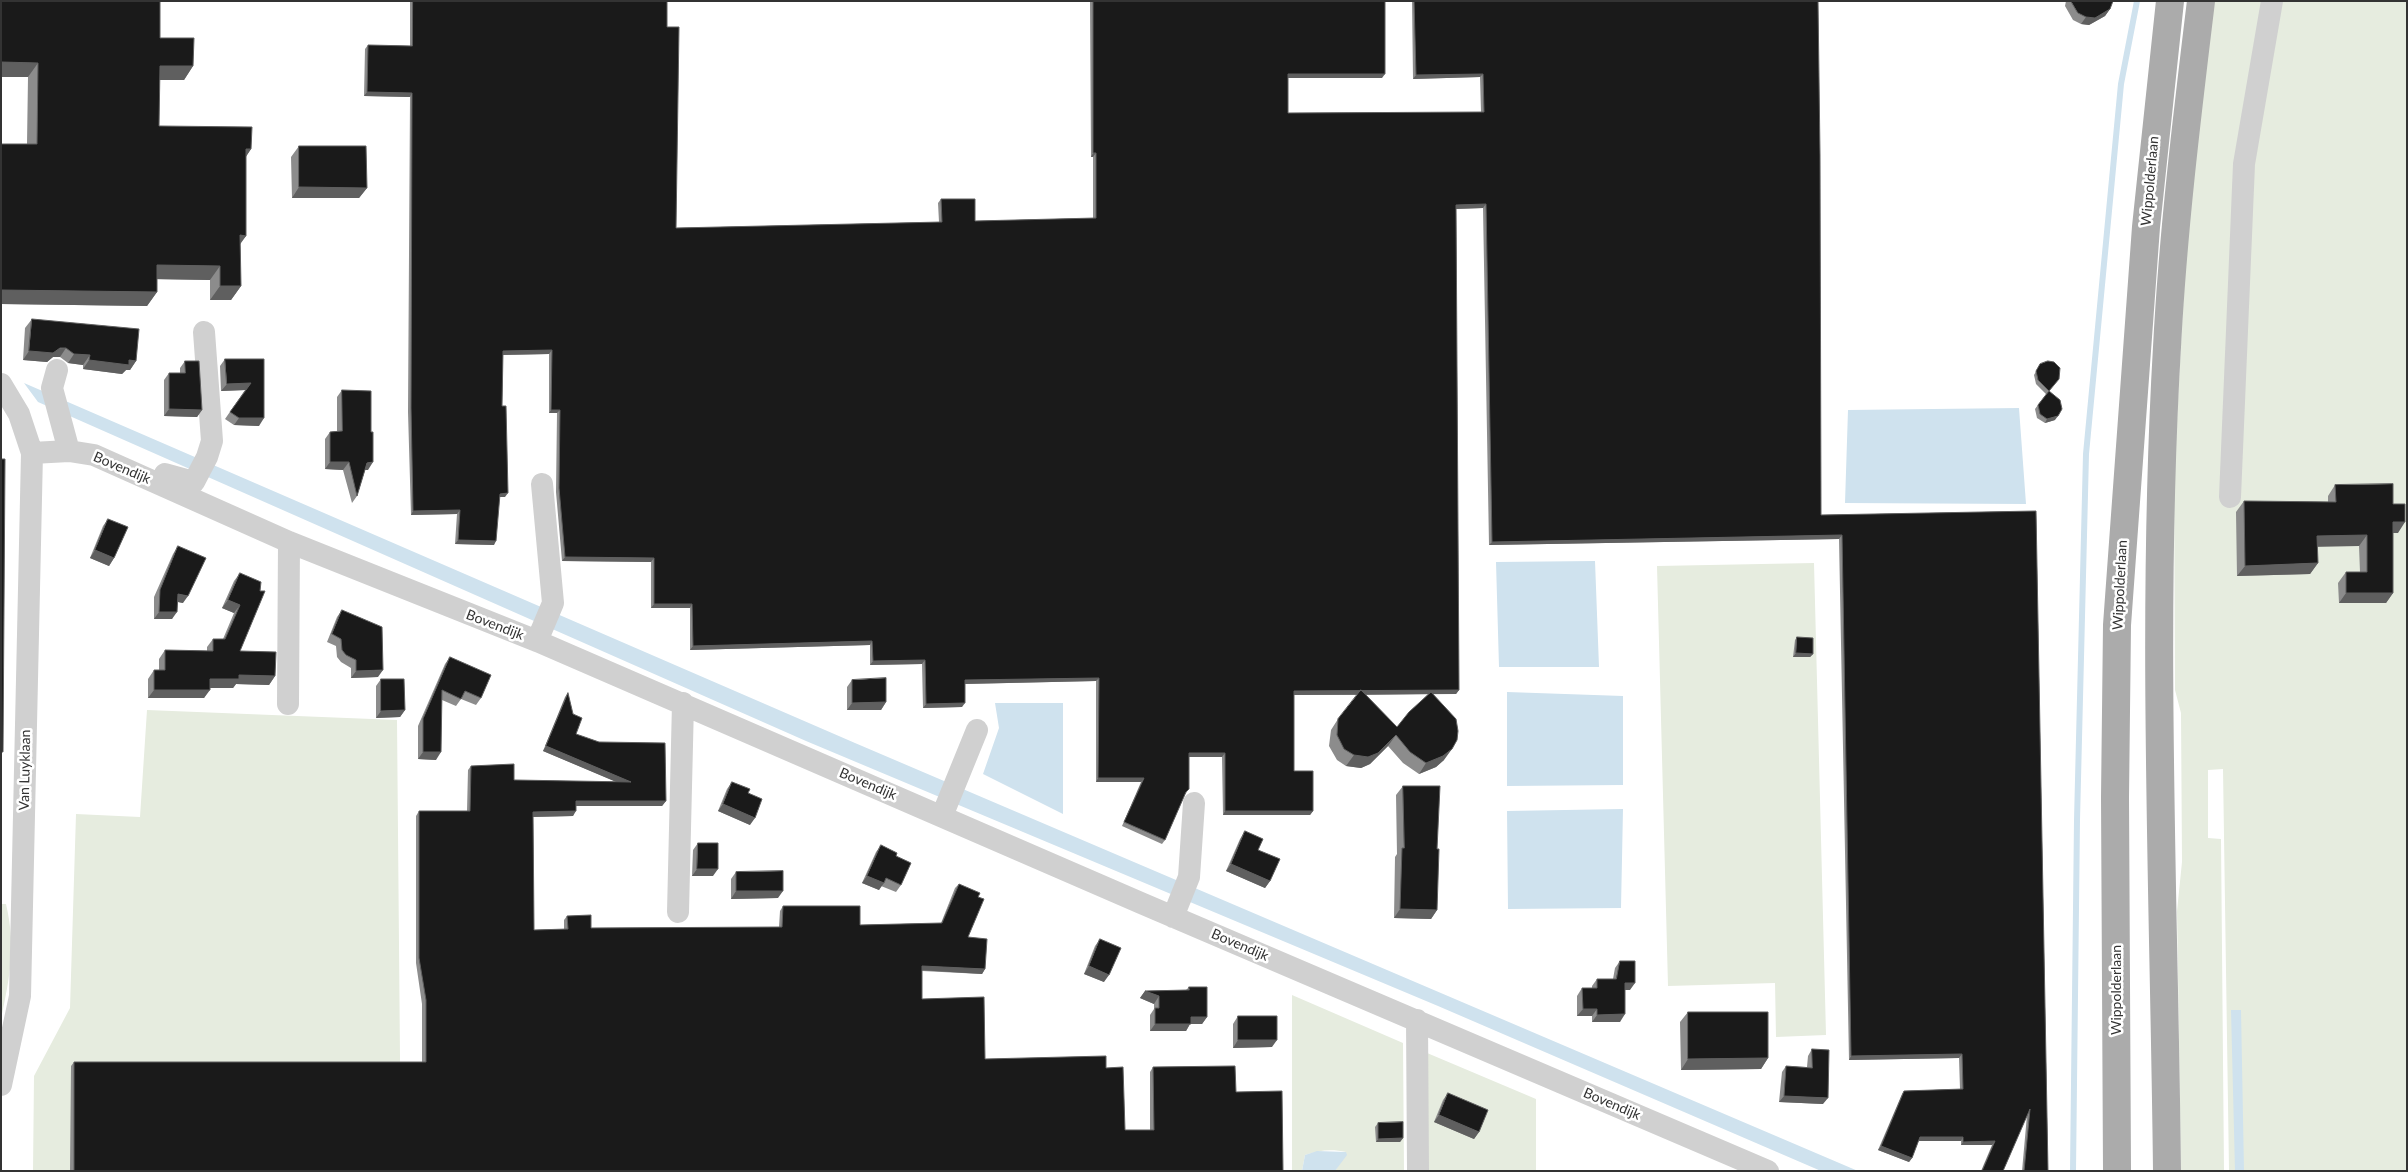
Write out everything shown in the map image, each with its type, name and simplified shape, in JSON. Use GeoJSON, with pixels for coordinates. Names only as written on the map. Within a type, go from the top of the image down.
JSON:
{"type":"FeatureCollection","features":[{"type":"Feature","properties":{"kind":"main road","name":"Wippolderlaan"},"geometry":{"type":"LineString","coordinates":[[2117,1171],[2115,797],[2117,625],[2145,237],[2170,1]]}},
{"type":"Feature","properties":{"kind":"main road","name":"Wippolderlaan"},"geometry":{"type":"LineString","coordinates":[[2168,1171],[2158,621],[2167,339],[2176,219],[2201,1]]}},
{"type":"Feature","properties":{"kind":"street"},"geometry":{"type":"LineString","coordinates":[[2230,497],[2244,164],[2272,1]]}},
{"type":"Feature","properties":{"kind":"street"},"geometry":{"type":"LineString","coordinates":[[94,455],[194,482],[207,458],[212,441],[204,332]]}},
{"type":"Feature","properties":{"kind":"street"},"geometry":{"type":"LineString","coordinates":[[54,379],[69,451]]}},
{"type":"Feature","properties":{"kind":"street"},"geometry":{"type":"LineString","coordinates":[[1,384],[19,414],[32,453]]}},
{"type":"Feature","properties":{"kind":"street","name":"Bovendijk"},"geometry":{"type":"LineString","coordinates":[[32,453],[69,451],[94,455],[289,542],[540,637],[683,704],[944,811],[1176,910],[1417,1020],[1768,1171]]}},
{"type":"Feature","properties":{"kind":"street","name":"Van Luyklaan"},"geometry":{"type":"LineString","coordinates":[[1,1084],[20,996],[32,453]]}},
{"type":"Feature","properties":{"kind":"street"},"geometry":{"type":"LineString","coordinates":[[540,637],[553,603],[542,484]]}},
{"type":"Feature","properties":{"kind":"street"},"geometry":{"type":"LineString","coordinates":[[288,704],[289,542]]}},
{"type":"Feature","properties":{"kind":"street"},"geometry":{"type":"LineString","coordinates":[[678,912],[683,704]]}},
{"type":"Feature","properties":{"kind":"street"},"geometry":{"type":"LineString","coordinates":[[944,811],[977,730]]}},
{"type":"Feature","properties":{"kind":"street"},"geometry":{"type":"LineString","coordinates":[[1176,910],[1190,877],[1194,803]]}},
{"type":"Feature","properties":{"kind":"street"},"geometry":{"type":"LineString","coordinates":[[1417,1020],[1418,1171]]}},
{"type":"Feature","properties":{"kind":"shaded area"},"geometry":{"type":"Polygon","coordinates":[[[2214,1],[2407,1],[2407,1171],[2229,1171],[2223,769],[2208,770],[2208,838],[2221,839],[2224,1171],[2181,1171],[2177,911],[2182,862],[2181,713],[2175,690],[2174,476],[2189,193],[2214,1]]]}},
{"type":"Feature","properties":{"kind":"shaded area"},"geometry":{"type":"Polygon","coordinates":[[[1814,563],[1826,1035],[1776,1037],[1775,983],[1668,986],[1657,566],[1814,563]]]}},
{"type":"Feature","properties":{"kind":"shaded area"},"geometry":{"type":"Polygon","coordinates":[[[147,710],[397,720],[401,1171],[33,1171],[34,1076],[70,1008],[76,814],[140,817],[147,710]]]}},
{"type":"Feature","properties":{"kind":"shaded area"},"geometry":{"type":"Polygon","coordinates":[[[1,904],[6,904],[9,920],[11,961],[1,1019],[1,904]]]}},
{"type":"Feature","properties":{"kind":"shaded area"},"geometry":{"type":"Polygon","coordinates":[[[1292,995],[1403,1043],[1404,1171],[1335,1171],[1346,1152],[1331,1150],[1305,1155],[1302,1171],[1292,1171],[1292,995]]]}},
{"type":"Feature","properties":{"kind":"shaded area"},"geometry":{"type":"Polygon","coordinates":[[[1420,1050],[1536,1099],[1536,1171],[1421,1171],[1420,1050]]]}},
{"type":"Feature","properties":{"kind":"water"},"geometry":{"type":"Polygon","coordinates":[[[24,383],[855,743],[1858,1171],[1821,1171],[1438,1006],[806,741],[38,402],[24,383]]]}},
{"type":"Feature","properties":{"kind":"water"},"geometry":{"type":"Polygon","coordinates":[[[2019,408],[2026,504],[1845,503],[1848,410],[2019,408]]]}},
{"type":"Feature","properties":{"kind":"water"},"geometry":{"type":"Polygon","coordinates":[[[1595,561],[1599,667],[1499,667],[1496,562],[1595,561]]]}},
{"type":"Feature","properties":{"kind":"water"},"geometry":{"type":"Polygon","coordinates":[[[1507,692],[1623,696],[1623,785],[1507,786],[1507,692]]]}},
{"type":"Feature","properties":{"kind":"water"},"geometry":{"type":"Polygon","coordinates":[[[995,703],[1063,703],[1063,814],[983,774],[999,728],[995,703]]]}},
{"type":"Feature","properties":{"kind":"water"},"geometry":{"type":"Polygon","coordinates":[[[1623,809],[1621,908],[1508,909],[1507,811],[1623,809]]]}},
{"type":"Feature","properties":{"kind":"water"},"geometry":{"type":"Polygon","coordinates":[[[2231,1010],[2241,1010],[2244,1171],[2235,1171],[2231,1010]]]}},
{"type":"Feature","properties":{"kind":"water"},"geometry":{"type":"Polygon","coordinates":[[[1317,1151],[1346,1152],[1347,1155],[1335,1171],[1302,1171],[1305,1155],[1317,1151]]]}},
{"type":"Feature","properties":{"kind":"building"},"geometry":{"type":"Polygon","coordinates":[[[1,1],[160,1],[160,38],[194,38],[193,66],[160,66],[159,126],[252,127],[251,149],[246,149],[246,236],[240,235],[241,286],[220,286],[220,266],[157,265],[157,292],[1,290],[1,144],[37,144],[38,63],[1,62],[1,1]]]}},
{"type":"Feature","properties":{"kind":"building"},"geometry":{"type":"Polygon","coordinates":[[[413,1],[667,1],[667,27],[679,27],[676,228],[942,222],[941,199],[975,199],[975,221],[1096,218],[1096,153],[1093,153],[1093,1],[1385,1],[1385,74],[1288,74],[1288,113],[1484,112],[1483,74],[1416,75],[1414,1],[1818,1],[1821,515],[2036,511],[2048,1171],[2024,1171],[2030,1109],[2003,1171],[1982,1171],[1995,1141],[1963,1142],[1963,1137],[1920,1137],[1912,1158],[1881,1146],[1904,1091],[1963,1089],[1962,1054],[1851,1056],[1842,535],[1492,542],[1486,204],[1456,205],[1459,690],[1294,691],[1294,771],[1313,771],[1313,811],[1225,811],[1225,753],[1189,753],[1189,789],[1165,840],[1124,822],[1144,778],[1098,778],[1099,678],[965,680],[965,703],[926,704],[925,660],[873,661],[872,641],[693,646],[692,604],[654,604],[654,558],[565,557],[559,488],[560,410],[551,410],[552,350],[503,351],[502,406],[506,406],[508,493],[500,494],[496,541],[458,540],[460,510],[413,511],[411,408],[412,93],[367,92],[368,45],[412,46],[413,1]]]}},
{"type":"Feature","properties":{"kind":"building"},"geometry":{"type":"Polygon","coordinates":[[[2071,1],[2113,1],[2110,9],[2095,18],[2086,17],[2078,13],[2071,1]]]}},
{"type":"Feature","properties":{"kind":"building"},"geometry":{"type":"Polygon","coordinates":[[[299,146],[366,146],[367,188],[299,187],[299,146]]]}},
{"type":"Feature","properties":{"kind":"building"},"geometry":{"type":"Polygon","coordinates":[[[32,319],[139,329],[136,361],[129,360],[129,365],[89,360],[90,355],[74,354],[66,348],[60,348],[53,353],[29,351],[32,319]]]}},
{"type":"Feature","properties":{"kind":"building"},"geometry":{"type":"Polygon","coordinates":[[[225,359],[264,359],[264,418],[239,418],[230,412],[251,383],[227,384],[225,359]]]}},
{"type":"Feature","properties":{"kind":"building"},"geometry":{"type":"Polygon","coordinates":[[[185,361],[199,361],[202,410],[169,409],[169,373],[185,373],[185,361]]]}},
{"type":"Feature","properties":{"kind":"building"},"geometry":{"type":"Polygon","coordinates":[[[2048,361],[2054,362],[2060,368],[2059,379],[2049,391],[2038,380],[2036,371],[2040,364],[2048,361]]]}},
{"type":"Feature","properties":{"kind":"building"},"geometry":{"type":"Polygon","coordinates":[[[342,390],[371,391],[373,462],[367,463],[357,496],[349,462],[330,462],[330,432],[342,431],[342,390]]]}},
{"type":"Feature","properties":{"kind":"building"},"geometry":{"type":"Polygon","coordinates":[[[2049,391],[2060,400],[2062,409],[2058,416],[2047,419],[2040,414],[2038,405],[2049,391]]]}},
{"type":"Feature","properties":{"kind":"building"},"geometry":{"type":"Polygon","coordinates":[[[1,459],[5,459],[3,752],[1,752],[1,459]]]}},
{"type":"Feature","properties":{"kind":"building"},"geometry":{"type":"Polygon","coordinates":[[[2393,484],[2393,504],[2405,504],[2405,522],[2393,522],[2393,593],[2346,593],[2346,572],[2367,572],[2367,535],[2317,536],[2318,563],[2245,566],[2244,501],[2336,502],[2335,485],[2393,484]]]}},
{"type":"Feature","properties":{"kind":"building"},"geometry":{"type":"Polygon","coordinates":[[[108,519],[128,527],[114,558],[95,550],[108,519]]]}},
{"type":"Feature","properties":{"kind":"building"},"geometry":{"type":"Polygon","coordinates":[[[178,546],[206,558],[188,596],[178,594],[177,612],[159,612],[160,590],[178,546]]]}},
{"type":"Feature","properties":{"kind":"building"},"geometry":{"type":"Polygon","coordinates":[[[240,573],[261,582],[260,591],[265,591],[240,651],[276,652],[275,676],[239,675],[239,679],[210,679],[210,690],[154,690],[154,670],[165,670],[165,650],[213,651],[213,639],[225,639],[240,605],[228,600],[240,573]]]}},
{"type":"Feature","properties":{"kind":"building"},"geometry":{"type":"Polygon","coordinates":[[[342,610],[382,627],[383,670],[356,671],[356,660],[346,655],[342,650],[341,639],[332,634],[342,610]]]}},
{"type":"Feature","properties":{"kind":"building"},"geometry":{"type":"Polygon","coordinates":[[[1797,637],[1813,638],[1813,654],[1796,653],[1797,637]]]}},
{"type":"Feature","properties":{"kind":"building"},"geometry":{"type":"Polygon","coordinates":[[[450,657],[491,675],[481,698],[465,691],[461,699],[442,690],[441,752],[423,752],[423,719],[450,657]]]}},
{"type":"Feature","properties":{"kind":"building"},"geometry":{"type":"Polygon","coordinates":[[[886,678],[886,702],[852,703],[852,680],[886,678]]]}},
{"type":"Feature","properties":{"kind":"building"},"geometry":{"type":"Polygon","coordinates":[[[381,679],[404,679],[405,710],[381,711],[381,679]]]}},
{"type":"Feature","properties":{"kind":"building"},"geometry":{"type":"Polygon","coordinates":[[[1361,690],[1397,727],[1409,712],[1431,692],[1456,719],[1457,740],[1452,749],[1443,756],[1426,763],[1410,752],[1396,735],[1378,753],[1368,757],[1354,755],[1344,749],[1337,735],[1338,719],[1361,690]]]}},
{"type":"Feature","properties":{"kind":"building"},"geometry":{"type":"Polygon","coordinates":[[[568,693],[573,714],[582,718],[576,734],[599,742],[665,743],[666,801],[576,801],[576,811],[533,812],[534,930],[568,929],[567,916],[591,915],[591,928],[782,927],[783,906],[860,906],[860,925],[942,923],[959,884],[980,893],[978,897],[984,899],[968,937],[987,939],[985,969],[922,966],[922,999],[984,997],[985,1059],[1106,1056],[1106,1068],[1123,1067],[1125,1130],[1154,1130],[1153,1067],[1235,1066],[1236,1092],[1282,1091],[1283,1171],[74,1171],[74,1062],[426,1062],[426,1000],[419,958],[419,811],[470,811],[471,766],[514,764],[514,780],[631,782],[546,746],[568,693]]]}},
{"type":"Feature","properties":{"kind":"building"},"geometry":{"type":"Polygon","coordinates":[[[732,782],[750,789],[748,793],[762,799],[755,818],[723,804],[732,782]]]}},
{"type":"Feature","properties":{"kind":"building"},"geometry":{"type":"Polygon","coordinates":[[[1403,786],[1440,786],[1437,910],[1400,909],[1402,848],[1404,848],[1403,786]]]}},
{"type":"Feature","properties":{"kind":"building"},"geometry":{"type":"Polygon","coordinates":[[[1245,831],[1263,839],[1258,850],[1280,859],[1270,881],[1231,864],[1245,831]]]}},
{"type":"Feature","properties":{"kind":"building"},"geometry":{"type":"Polygon","coordinates":[[[698,843],[718,843],[718,869],[697,869],[698,843]]]}},
{"type":"Feature","properties":{"kind":"building"},"geometry":{"type":"Polygon","coordinates":[[[881,845],[897,853],[896,856],[911,863],[901,885],[886,878],[884,883],[867,876],[881,845]]]}},
{"type":"Feature","properties":{"kind":"building"},"geometry":{"type":"Polygon","coordinates":[[[783,871],[783,891],[736,891],[736,872],[783,871]]]}},
{"type":"Feature","properties":{"kind":"building"},"geometry":{"type":"Polygon","coordinates":[[[1100,939],[1121,948],[1109,975],[1089,966],[1100,939]]]}},
{"type":"Feature","properties":{"kind":"building"},"geometry":{"type":"Polygon","coordinates":[[[1620,961],[1635,961],[1635,983],[1625,983],[1625,1014],[1597,1015],[1597,1009],[1583,1009],[1582,988],[1597,988],[1597,979],[1616,979],[1620,961]]]}},
{"type":"Feature","properties":{"kind":"building"},"geometry":{"type":"Polygon","coordinates":[[[1189,987],[1207,987],[1207,1017],[1191,1017],[1191,1024],[1155,1024],[1155,1008],[1159,1008],[1159,996],[1145,991],[1189,990],[1189,987]]]}},
{"type":"Feature","properties":{"kind":"building"},"geometry":{"type":"Polygon","coordinates":[[[1688,1012],[1768,1012],[1768,1058],[1688,1059],[1688,1012]]]}},
{"type":"Feature","properties":{"kind":"building"},"geometry":{"type":"Polygon","coordinates":[[[1238,1016],[1277,1016],[1277,1040],[1238,1040],[1238,1016]]]}},
{"type":"Feature","properties":{"kind":"building"},"geometry":{"type":"Polygon","coordinates":[[[1812,1049],[1829,1050],[1828,1098],[1784,1096],[1786,1066],[1812,1068],[1812,1049]]]}},
{"type":"Feature","properties":{"kind":"building"},"geometry":{"type":"Polygon","coordinates":[[[1448,1093],[1488,1110],[1479,1132],[1439,1115],[1448,1093]]]}},
{"type":"Feature","properties":{"kind":"building"},"geometry":{"type":"Polygon","coordinates":[[[1403,1122],[1403,1138],[1378,1139],[1378,1123],[1403,1122]]]}},
{"type":"Feature","properties":{"kind":"waterway"},"geometry":{"type":"LineString","coordinates":[[2073,1171],[2077,820],[2086,454],[2121,84],[2137,1]]}}]}
